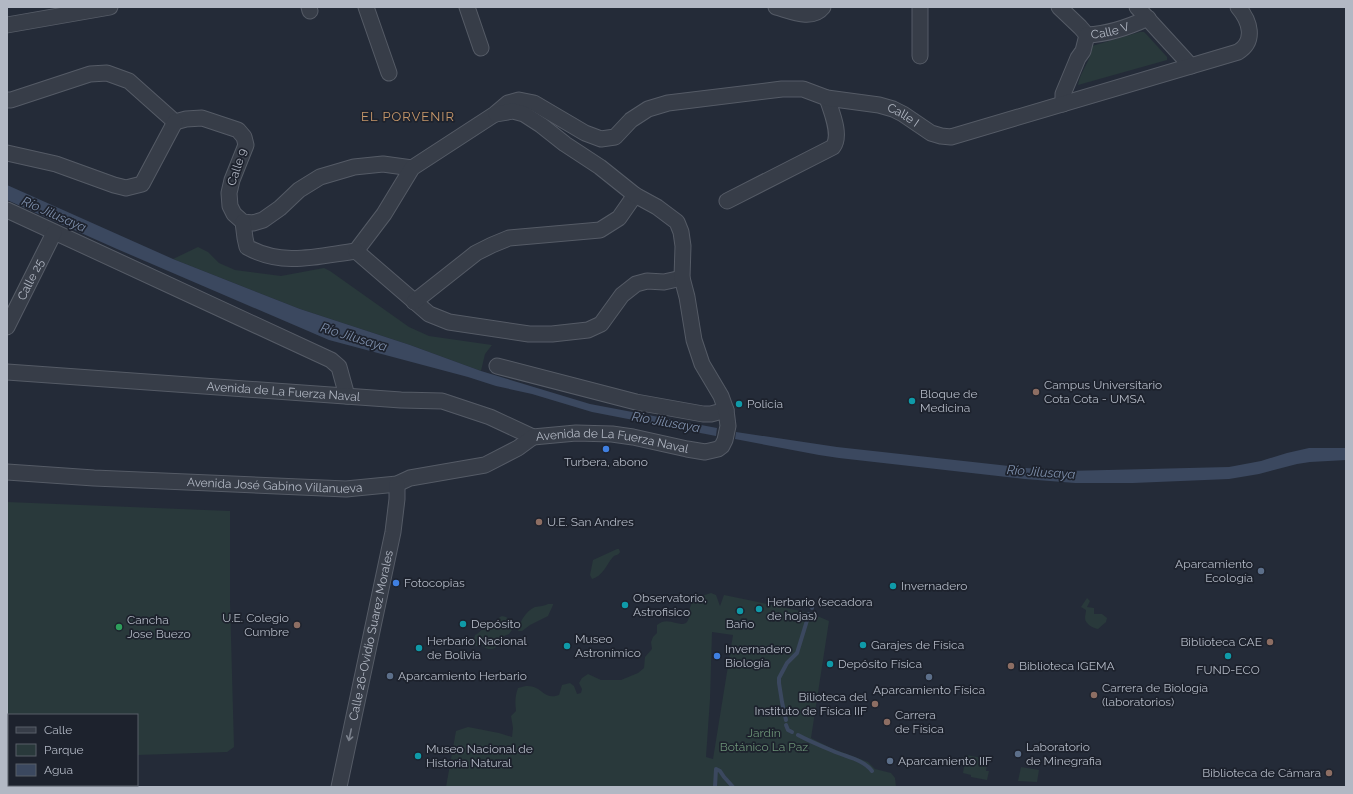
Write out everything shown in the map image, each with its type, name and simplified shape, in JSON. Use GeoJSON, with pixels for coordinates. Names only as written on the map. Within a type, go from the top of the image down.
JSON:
{"type":"FeatureCollection","features":[{"type":"Feature","properties":{"kind":"street"},"geometry":{"type":"LineString","coordinates":[[7,25],[110,7]]}},
{"type":"Feature","properties":{"kind":"street"},"geometry":{"type":"LineString","coordinates":[[366,7],[389,73]]}},
{"type":"Feature","properties":{"kind":"street"},"geometry":{"type":"LineString","coordinates":[[467,7],[481,48]]}},
{"type":"Feature","properties":{"kind":"street"},"geometry":{"type":"LineString","coordinates":[[776,7],[801,14],[811,14],[821,10],[823,7]]}},
{"type":"Feature","properties":{"kind":"street"},"geometry":{"type":"LineString","coordinates":[[920,7],[920,56]]}},
{"type":"Feature","properties":{"kind":"street","name":"Calle V"},"geometry":{"type":"LineString","coordinates":[[1059,7],[1080,26],[1087,35],[1098,35],[1136,24],[1148,18]]}},
{"type":"Feature","properties":{"kind":"street"},"geometry":{"type":"LineString","coordinates":[[1137,7],[1191,66]]}},
{"type":"Feature","properties":{"kind":"street","name":"Calle I"},"geometry":{"type":"LineString","coordinates":[[495,114],[508,103],[519,100],[534,103],[585,133],[601,139],[615,137],[631,120],[648,109],[668,103],[782,89],[803,89],[827,98],[879,105],[893,109],[931,133],[950,137],[1222,58],[1238,52],[1243,49],[1250,39],[1248,24],[1242,11],[1238,7]]}},
{"type":"Feature","properties":{"kind":"street"},"geometry":{"type":"LineString","coordinates":[[1063,104],[1063,94],[1072,70],[1083,51],[1087,35]]}},
{"type":"Feature","properties":{"kind":"street"},"geometry":{"type":"LineString","coordinates":[[7,153],[56,164],[126,188],[142,184],[175,122],[129,81],[108,73],[90,74],[8,101]]}},
{"type":"Feature","properties":{"kind":"street"},"geometry":{"type":"LineString","coordinates":[[727,201],[833,147],[837,132],[827,98]]}},
{"type":"Feature","properties":{"kind":"street","name":"Avenida de La Fuerza Naval"},"geometry":{"type":"LineString","coordinates":[[7,372],[347,396],[442,401],[490,416],[533,437],[576,433],[612,434],[705,452],[718,449],[722,446],[727,433],[726,410],[721,396],[706,372],[699,356],[682,278],[682,246],[679,225],[674,219],[657,207],[635,195],[600,166],[565,144],[524,114],[513,111],[495,114]]}},
{"type":"Feature","properties":{"kind":"street"},"geometry":{"type":"LineString","coordinates":[[412,168],[383,164],[354,167],[320,177],[299,190],[280,208],[263,220],[254,223],[243,222],[247,246],[257,252],[284,259],[305,259],[356,251],[384,214],[412,168],[495,114]]}},
{"type":"Feature","properties":{"kind":"street","name":"Calle 9"},"geometry":{"type":"LineString","coordinates":[[175,122],[186,119],[202,118],[238,130],[244,136],[246,145],[232,180],[229,193],[230,206],[234,214],[243,222]]}},
{"type":"Feature","properties":{"kind":"street"},"geometry":{"type":"LineString","coordinates":[[414,302],[476,253],[492,245],[510,238],[600,230],[618,218],[635,195]]}},
{"type":"Feature","properties":{"kind":"street"},"geometry":{"type":"LineString","coordinates":[[7,210],[331,360],[339,367],[347,396]]}},
{"type":"Feature","properties":{"kind":"street","name":"Calle 25"},"geometry":{"type":"LineString","coordinates":[[7,327],[54,233]]}},
{"type":"Feature","properties":{"kind":"street"},"geometry":{"type":"LineString","coordinates":[[356,251],[429,314],[449,322],[529,334],[581,332],[588,330],[601,324],[622,295],[636,284],[647,281],[664,282],[682,278]]}},
{"type":"Feature","properties":{"kind":"street"},"geometry":{"type":"LineString","coordinates":[[497,366],[636,402],[703,414],[711,414],[726,410]]}},
{"type":"Feature","properties":{"kind":"street","name":"Avenida José Gabino Villanueva"},"geometry":{"type":"LineString","coordinates":[[7,472],[94,478],[346,489],[397,484],[410,478],[485,465],[518,448],[533,437]]}},
{"type":"Feature","properties":{"kind":"street","name":"Calle 26-Ovidio Suarez Morales"},"geometry":{"type":"LineString","coordinates":[[339,787],[392,532],[397,499],[397,484]]}},
{"type":"Feature","properties":{"kind":"green space"},"geometry":{"type":"Polygon","coordinates":[[[1144,32],[1147,35],[1167,57],[1167,60],[1078,85],[1090,56],[1092,46],[1144,32]]]}},
{"type":"Feature","properties":{"kind":"green space"},"geometry":{"type":"Polygon","coordinates":[[[198,247],[208,252],[219,263],[235,270],[281,276],[324,268],[409,327],[429,336],[492,345],[485,354],[481,371],[410,345],[300,309],[173,259],[198,247]]]}},
{"type":"Feature","properties":{"kind":"green space","name":"Cancha Jose Buezo"},"geometry":{"type":"Polygon","coordinates":[[[7,502],[230,511],[230,601],[234,747],[227,752],[138,755],[138,714],[8,714],[8,786],[116,787],[7,787],[7,502]]]}},
{"type":"Feature","properties":{"kind":"green space"},"geometry":{"type":"Polygon","coordinates":[[[619,549],[620,552],[618,555],[613,557],[596,578],[592,579],[590,575],[593,560],[619,549]]]}},
{"type":"Feature","properties":{"kind":"green space","name":"Jardín Botánico La Paz"},"geometry":{"type":"Polygon","coordinates":[[[711,593],[716,595],[720,606],[724,595],[810,613],[829,621],[811,738],[831,748],[868,762],[875,769],[891,773],[895,778],[896,787],[446,787],[456,731],[468,727],[512,737],[513,728],[511,716],[516,711],[516,694],[518,688],[532,686],[548,696],[553,696],[559,695],[562,685],[570,683],[574,686],[577,694],[581,693],[582,689],[579,683],[582,678],[588,674],[601,680],[621,680],[638,673],[644,668],[645,657],[652,649],[651,642],[657,633],[657,625],[666,621],[684,624],[689,619],[690,608],[693,601],[699,597],[711,593]],[[712,632],[710,699],[706,757],[713,759],[733,635],[712,632]]]}},
{"type":"Feature","properties":{"kind":"green space"},"geometry":{"type":"Polygon","coordinates":[[[1087,598],[1090,601],[1087,607],[1094,608],[1094,614],[1102,614],[1107,618],[1106,622],[1098,629],[1094,628],[1085,620],[1086,610],[1081,607],[1087,598]]]}},
{"type":"Feature","properties":{"kind":"green space"},"geometry":{"type":"Polygon","coordinates":[[[548,604],[553,605],[548,616],[522,631],[518,631],[522,620],[529,611],[535,607],[548,604]]]}},
{"type":"Feature","properties":{"kind":"green space"},"geometry":{"type":"Polygon","coordinates":[[[502,616],[506,617],[513,623],[514,627],[509,634],[504,636],[495,648],[489,649],[482,645],[476,646],[473,642],[475,635],[502,616]]]}},
{"type":"Feature","properties":{"kind":"green space"},"geometry":{"type":"Polygon","coordinates":[[[966,755],[988,759],[986,771],[989,771],[987,780],[971,777],[971,775],[963,773],[966,755]]]}},
{"type":"Feature","properties":{"kind":"green space"},"geometry":{"type":"Polygon","coordinates":[[[1021,767],[1039,770],[1037,782],[1018,781],[1021,767]]]}},
{"type":"Feature","properties":{"kind":"water","name":"Río Jilusaya"},"geometry":{"type":"Polygon","coordinates":[[[7,185],[173,259],[300,309],[410,345],[481,371],[590,404],[717,428],[716,436],[592,412],[532,394],[496,386],[468,377],[329,340],[7,200],[7,185]]]}},
{"type":"Feature","properties":{"kind":"water","name":"Río Jilusaya"},"geometry":{"type":"Polygon","coordinates":[[[736,432],[837,447],[1026,468],[1067,471],[1229,467],[1261,461],[1309,448],[1346,448],[1346,460],[1297,464],[1259,474],[1229,479],[1133,483],[1075,483],[1025,479],[819,455],[735,439],[736,432]]]}},
{"type":"Feature","properties":{"kind":"waterway"},"geometry":{"type":"LineString","coordinates":[[786,720],[779,678],[787,663],[797,653],[809,614]]}},
{"type":"Feature","properties":{"kind":"waterway"},"geometry":{"type":"LineString","coordinates":[[786,725],[788,730],[792,732]]}},
{"type":"Feature","properties":{"kind":"waterway"},"geometry":{"type":"LineString","coordinates":[[798,735],[859,761],[872,771]]}},
{"type":"Feature","properties":{"kind":"waterway"},"geometry":{"type":"LineString","coordinates":[[715,787],[716,769],[720,771],[724,777]]}},
{"type":"Feature","properties":{"kind":"waterway"},"geometry":{"type":"LineString","coordinates":[[725,778],[733,787]]}},
{"type":"Feature","properties":{"kind":"place","name":"Campus Universitario Cota Cota - UMSA"},"geometry":{"type":"Point","coordinates":[1036,392]}},
{"type":"Feature","properties":{"kind":"place","name":"Bloque de Medicina"},"geometry":{"type":"Point","coordinates":[912,401]}},
{"type":"Feature","properties":{"kind":"place","name":"Policia"},"geometry":{"type":"Point","coordinates":[739,404]}},
{"type":"Feature","properties":{"kind":"place","name":"Turbera, abono"},"geometry":{"type":"Point","coordinates":[606,449]}},
{"type":"Feature","properties":{"kind":"place","name":"U.E. San Andres"},"geometry":{"type":"Point","coordinates":[539,522]}},
{"type":"Feature","properties":{"kind":"place","name":"Aparcamiento Ecología"},"geometry":{"type":"Point","coordinates":[1261,571]}},
{"type":"Feature","properties":{"kind":"place","name":"Fotocopias"},"geometry":{"type":"Point","coordinates":[396,583]}},
{"type":"Feature","properties":{"kind":"place","name":"Invernadero"},"geometry":{"type":"Point","coordinates":[893,586]}},
{"type":"Feature","properties":{"kind":"place","name":"Observatorio, Astrofisico"},"geometry":{"type":"Point","coordinates":[625,605]}},
{"type":"Feature","properties":{"kind":"place","name":"Herbario (secadora de hojas)"},"geometry":{"type":"Point","coordinates":[759,609]}},
{"type":"Feature","properties":{"kind":"place","name":"Baño"},"geometry":{"type":"Point","coordinates":[740,611]}},
{"type":"Feature","properties":{"kind":"place","name":"Depósito"},"geometry":{"type":"Point","coordinates":[463,624]}},
{"type":"Feature","properties":{"kind":"place","name":"U.E. Colegio Cumbre"},"geometry":{"type":"Point","coordinates":[297,625]}},
{"type":"Feature","properties":{"kind":"place","name":"Cancha Jose Buezo"},"geometry":{"type":"Point","coordinates":[119,627]}},
{"type":"Feature","properties":{"kind":"place","name":"Biblioteca CAE"},"geometry":{"type":"Point","coordinates":[1270,642]}},
{"type":"Feature","properties":{"kind":"place","name":"Garajes de Física"},"geometry":{"type":"Point","coordinates":[863,645]}},
{"type":"Feature","properties":{"kind":"place","name":"Museo Astronímico"},"geometry":{"type":"Point","coordinates":[567,646]}},
{"type":"Feature","properties":{"kind":"place","name":"Herbario Nacional de Bolivia"},"geometry":{"type":"Point","coordinates":[419,648]}},
{"type":"Feature","properties":{"kind":"place","name":"Invernadero Biología"},"geometry":{"type":"Point","coordinates":[717,656]}},
{"type":"Feature","properties":{"kind":"place","name":"FUND-ECO"},"geometry":{"type":"Point","coordinates":[1228,656]}},
{"type":"Feature","properties":{"kind":"place","name":"Depósito Física"},"geometry":{"type":"Point","coordinates":[830,664]}},
{"type":"Feature","properties":{"kind":"place","name":"Biblioteca IGEMA"},"geometry":{"type":"Point","coordinates":[1011,666]}},
{"type":"Feature","properties":{"kind":"place","name":"Aparcamiento Herbario"},"geometry":{"type":"Point","coordinates":[390,676]}},
{"type":"Feature","properties":{"kind":"place","name":"Aparcamiento Física"},"geometry":{"type":"Point","coordinates":[929,677]}},
{"type":"Feature","properties":{"kind":"place","name":"Carrera de Biología (laboratorios)"},"geometry":{"type":"Point","coordinates":[1094,695]}},
{"type":"Feature","properties":{"kind":"place","name":"Bilioteca del Instituto de Física IIF"},"geometry":{"type":"Point","coordinates":[875,704]}},
{"type":"Feature","properties":{"kind":"place","name":"Carrera de Física"},"geometry":{"type":"Point","coordinates":[887,722]}},
{"type":"Feature","properties":{"kind":"place","name":"Laboratorio de Minegrafia"},"geometry":{"type":"Point","coordinates":[1018,754]}},
{"type":"Feature","properties":{"kind":"place","name":"Museo Nacional de Historia Natural"},"geometry":{"type":"Point","coordinates":[418,756]}},
{"type":"Feature","properties":{"kind":"place","name":"Aparcamiento IIF"},"geometry":{"type":"Point","coordinates":[890,761]}},
{"type":"Feature","properties":{"kind":"place","name":"Biblioteca de Cámara"},"geometry":{"type":"Point","coordinates":[1329,773]}},
{"type":"Feature","properties":{"kind":"district","name":"EL PORVENIR"},"geometry":{"type":"Point","coordinates":[408,116]}}]}
